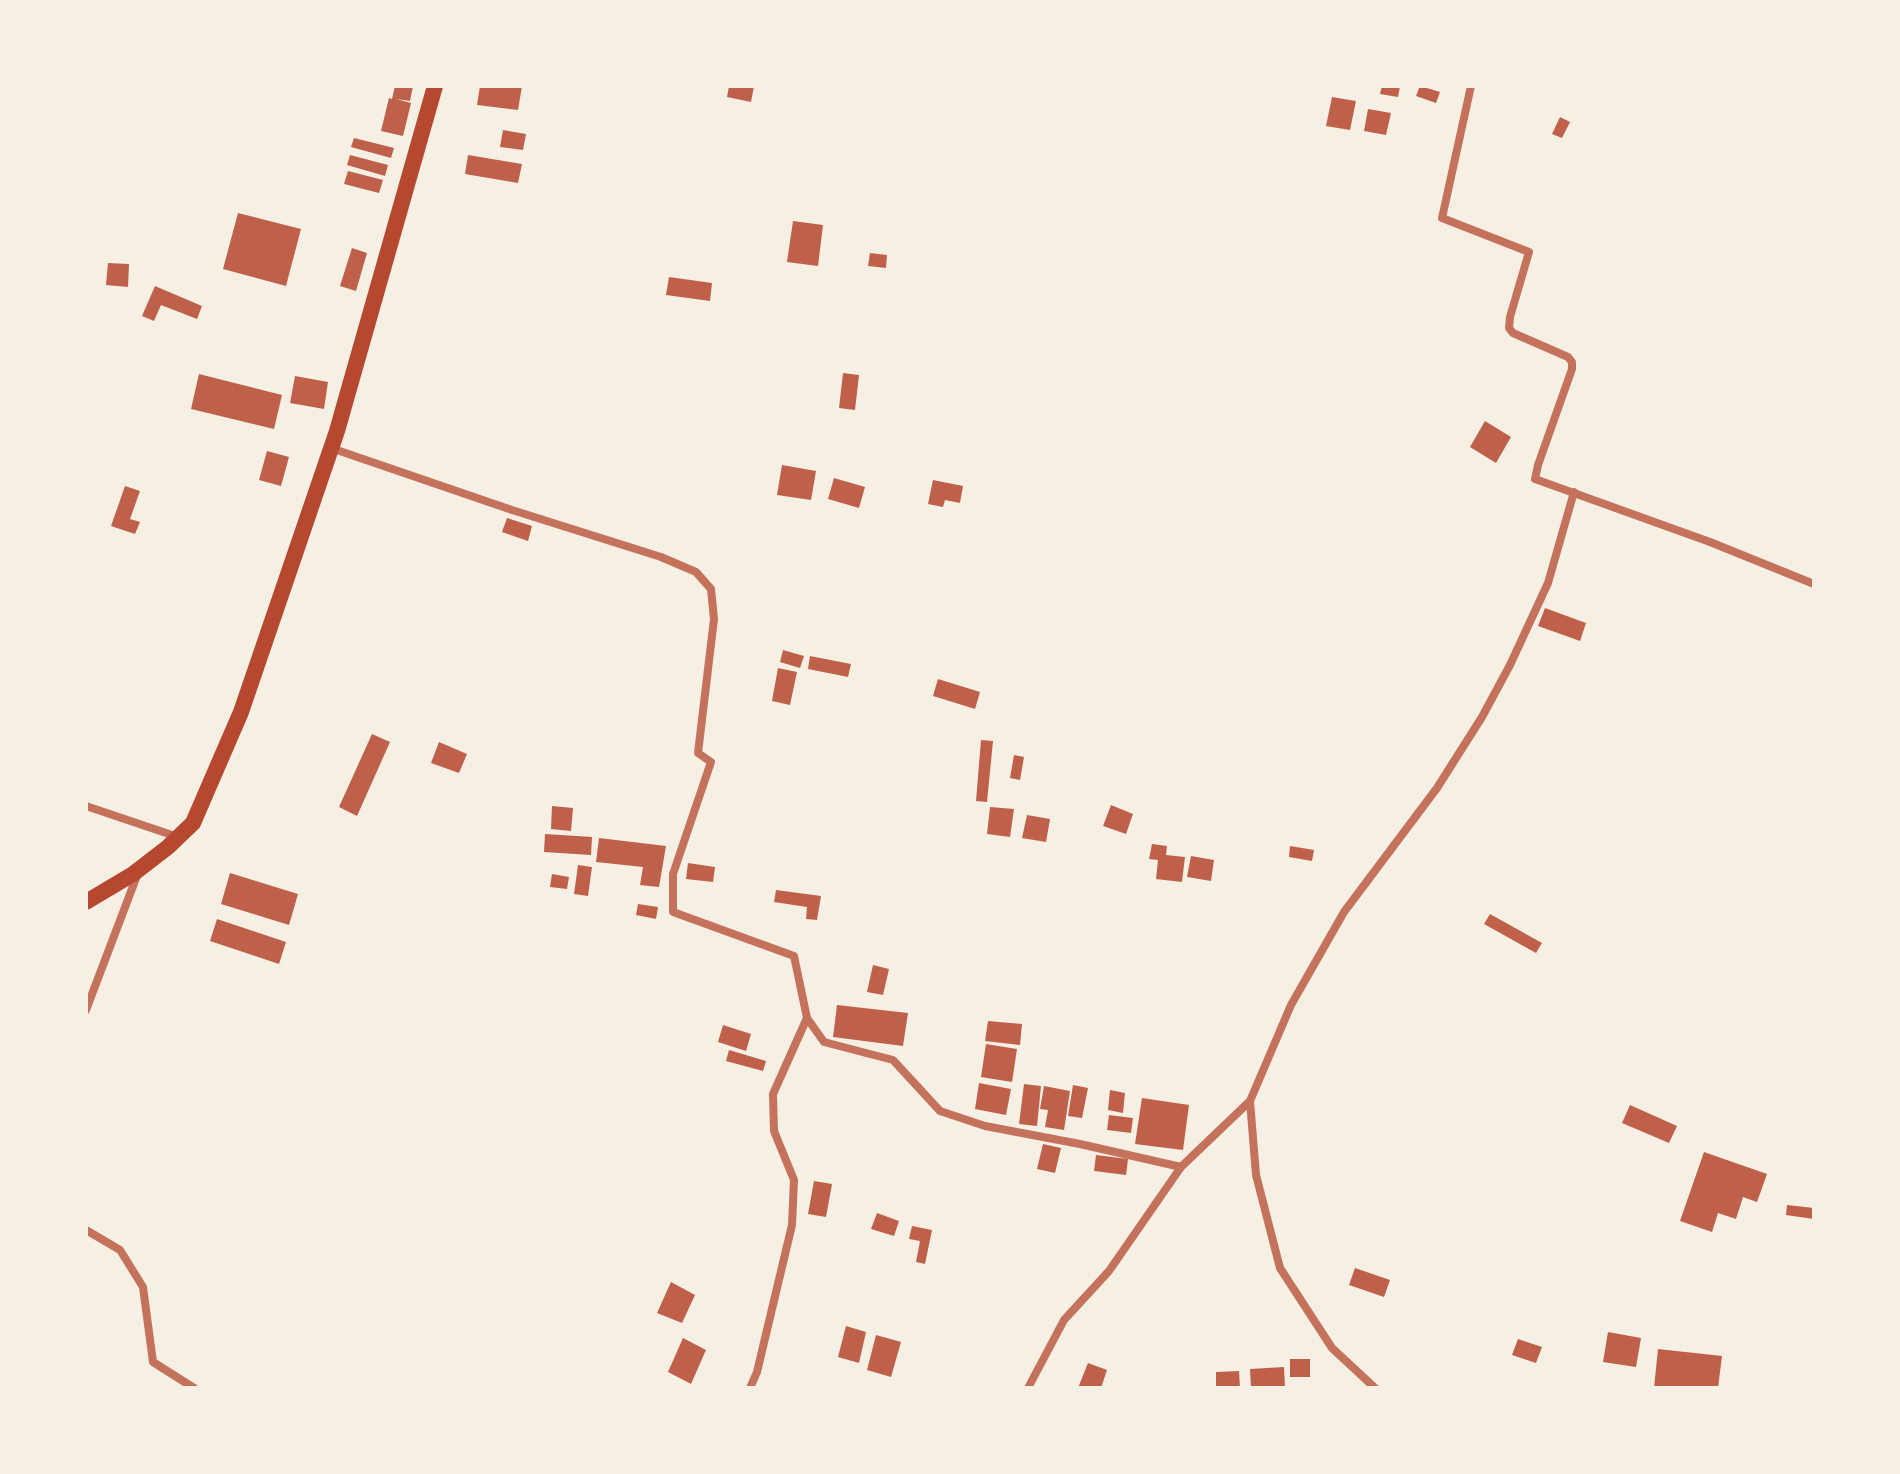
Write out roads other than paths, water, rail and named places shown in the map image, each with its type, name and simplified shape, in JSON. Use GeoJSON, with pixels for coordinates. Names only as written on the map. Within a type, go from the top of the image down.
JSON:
{"type":"FeatureCollection","features":[{"type":"Feature","properties":{"kind":"main road"},"geometry":{"type":"LineString","coordinates":[[86,902],[140,868],[193,823],[241,712],[331,448],[435,86]]}},
{"type":"Feature","properties":{"kind":"street"},"geometry":{"type":"LineString","coordinates":[[1471,86],[1442,218],[1529,252],[1509,328],[1513,333],[1568,357],[1572,362],[1535,479],[1814,584]]}},
{"type":"Feature","properties":{"kind":"street"},"geometry":{"type":"LineString","coordinates":[[331,448],[661,557],[696,572],[711,589],[714,619],[698,753],[711,762],[673,874],[673,912],[794,956],[807,1018],[824,1042],[893,1060],[940,1111],[985,1126],[1181,1167]]}},
{"type":"Feature","properties":{"kind":"street"},"geometry":{"type":"LineString","coordinates":[[1028,1388],[1064,1320],[1109,1271],[1181,1167],[1250,1101],[1291,1005],[1344,912],[1437,788],[1482,717],[1510,665],[1548,583],[1574,492]]}},
{"type":"Feature","properties":{"kind":"street"},"geometry":{"type":"LineString","coordinates":[[86,806],[179,837]]}},
{"type":"Feature","properties":{"kind":"street"},"geometry":{"type":"LineString","coordinates":[[86,1010],[140,868]]}},
{"type":"Feature","properties":{"kind":"street"},"geometry":{"type":"LineString","coordinates":[[750,1388],[757,1372],[792,1225],[794,1180],[774,1131],[773,1094],[807,1018]]}},
{"type":"Feature","properties":{"kind":"street"},"geometry":{"type":"LineString","coordinates":[[1250,1101],[1256,1175],[1280,1268],[1332,1348],[1375,1388]]}},
{"type":"Feature","properties":{"kind":"street"},"geometry":{"type":"LineString","coordinates":[[86,1230],[120,1250],[143,1287],[153,1362],[194,1388]]}}]}
